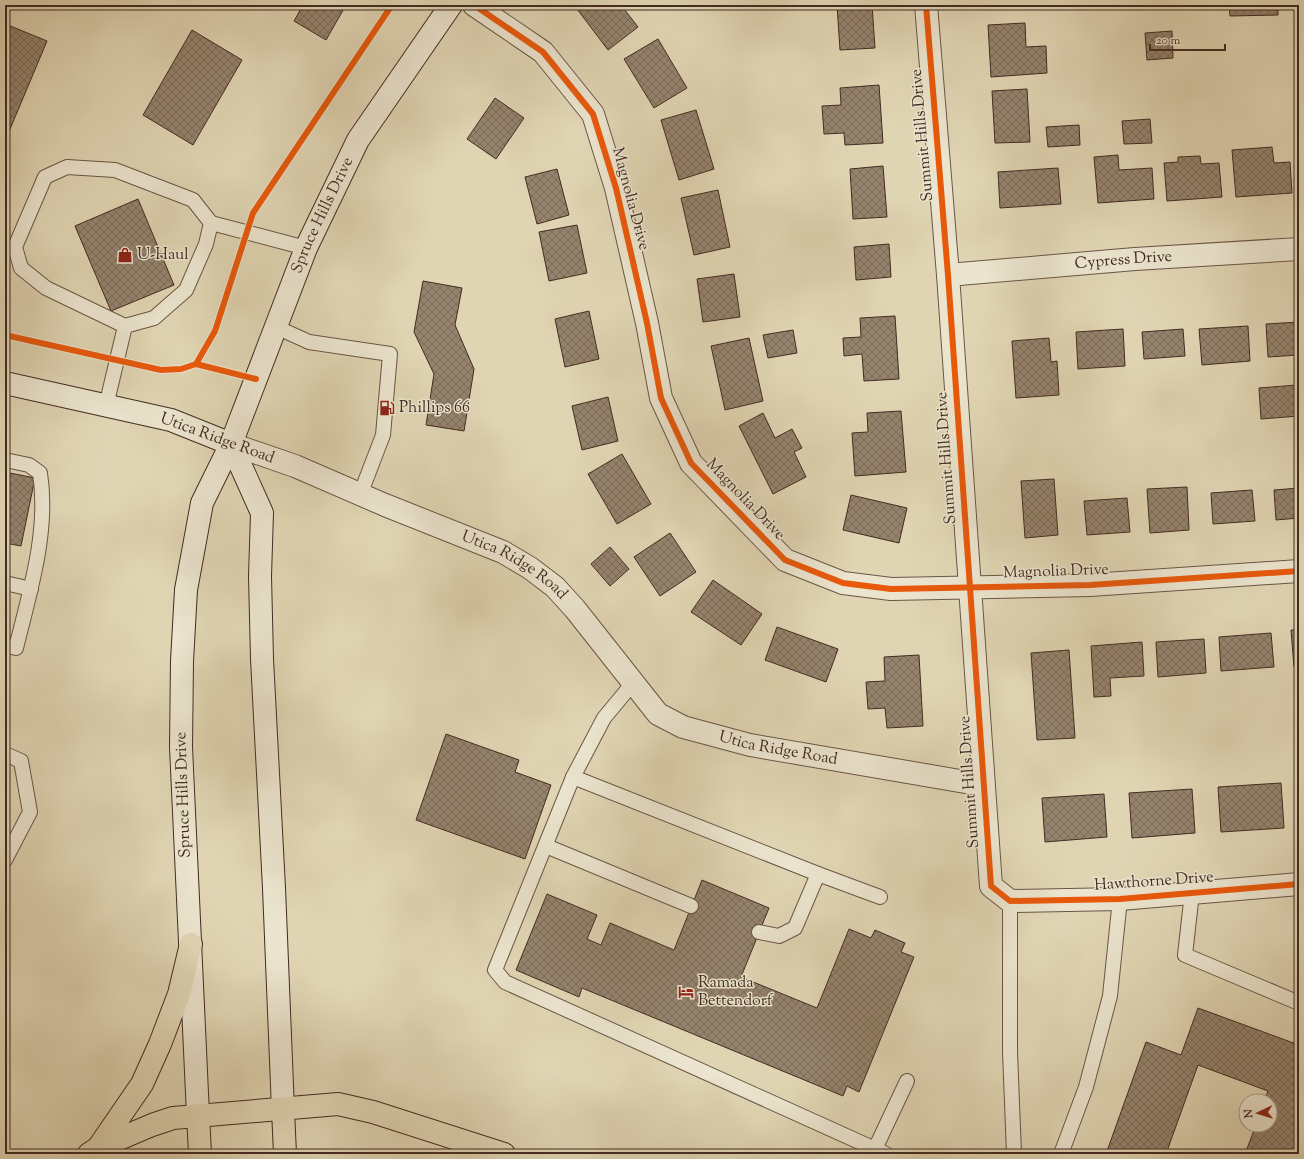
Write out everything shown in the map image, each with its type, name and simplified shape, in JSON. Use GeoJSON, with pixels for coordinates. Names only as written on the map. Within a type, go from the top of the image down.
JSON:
{"type":"FeatureCollection","features":[{"type":"Feature","properties":{"kind":"main road"},"geometry":{"type":"LineString","coordinates":[[94,1151],[142,1084],[157,1051],[179,994],[191,944]]}},
{"type":"Feature","properties":{"kind":"main road"},"geometry":{"type":"LineString","coordinates":[[94,1151],[152,1125],[173,1118],[282,1110],[313,1105],[338,1104],[373,1112],[504,1154]]}},
{"type":"Feature","properties":{"kind":"main road"},"geometry":{"type":"LineString","coordinates":[[282,1110],[285,1154]]}},
{"type":"Feature","properties":{"kind":"main road","name":"Spruce Hills Drive"},"geometry":{"type":"LineString","coordinates":[[198,1115],[200,1154]]}},
{"type":"Feature","properties":{"kind":"street","name":"Spruce Hills Drive"},"geometry":{"type":"LineString","coordinates":[[198,1115],[181,747],[182,661],[186,590],[202,503],[231,444],[306,248],[358,140],[451,5]]}},
{"type":"Feature","properties":{"kind":"street","name":"Magnolia Drive"},"geometry":{"type":"LineString","coordinates":[[474,5],[543,52],[593,114],[616,188],[647,323],[661,398],[691,463],[785,560],[843,583],[891,590],[1090,585],[1299,571]]}},
{"type":"Feature","properties":{"kind":"street","name":"Summit Hills Drive"},"geometry":{"type":"LineString","coordinates":[[926,5],[948,275],[991,886],[1010,901]]}},
{"type":"Feature","properties":{"kind":"street","name":"Cypress Drive"},"geometry":{"type":"LineString","coordinates":[[948,275],[1135,259],[1299,249]]}},
{"type":"Feature","properties":{"kind":"street","name":"Utica Ridge Road"},"geometry":{"type":"LineString","coordinates":[[5,383],[171,420],[231,444],[295,466],[360,495],[503,552],[530,568],[555,587],[575,609],[658,714],[683,727],[750,746],[983,785]]}},
{"type":"Feature","properties":{"kind":"street"},"geometry":{"type":"LineString","coordinates":[[231,444],[262,513],[260,576],[262,659],[274,888],[282,1110]]}},
{"type":"Feature","properties":{"kind":"street","name":"Hawthorne Drive"},"geometry":{"type":"LineString","coordinates":[[1010,901],[1120,900],[1299,884]]}},
{"type":"Feature","properties":{"kind":"lane"},"geometry":{"type":"LineString","coordinates":[[211,223],[206,244],[186,290],[154,318],[124,326],[46,288],[21,268],[15,247],[45,177],[67,167],[115,170],[192,200],[211,223],[306,248]]}},
{"type":"Feature","properties":{"kind":"lane"},"geometry":{"type":"LineString","coordinates":[[106,406],[124,326]]}},
{"type":"Feature","properties":{"kind":"lane"},"geometry":{"type":"LineString","coordinates":[[276,327],[309,342],[390,354],[383,435],[360,495]]}},
{"type":"Feature","properties":{"kind":"lane"},"geometry":{"type":"LineString","coordinates":[[5,460],[29,465],[40,473],[44,496],[38,552],[31,589],[16,648],[5,645]]}},
{"type":"Feature","properties":{"kind":"lane"},"geometry":{"type":"LineString","coordinates":[[5,583],[31,589]]}},
{"type":"Feature","properties":{"kind":"lane"},"geometry":{"type":"LineString","coordinates":[[633,683],[604,718],[573,777],[495,970],[505,982],[881,1151],[907,1081]]}},
{"type":"Feature","properties":{"kind":"lane"},"geometry":{"type":"LineString","coordinates":[[5,754],[21,761],[30,812],[5,860]]}},
{"type":"Feature","properties":{"kind":"lane"},"geometry":{"type":"LineString","coordinates":[[573,777],[880,897]]}},
{"type":"Feature","properties":{"kind":"lane"},"geometry":{"type":"LineString","coordinates":[[546,846],[691,906]]}},
{"type":"Feature","properties":{"kind":"lane"},"geometry":{"type":"LineString","coordinates":[[759,932],[780,936],[795,928],[818,874]]}},
{"type":"Feature","properties":{"kind":"lane"},"geometry":{"type":"LineString","coordinates":[[1192,893],[1186,955],[1299,1003]]}},
{"type":"Feature","properties":{"kind":"lane"},"geometry":{"type":"LineString","coordinates":[[1061,1154],[1086,1087],[1110,996],[1120,900]]}},
{"type":"Feature","properties":{"kind":"lane"},"geometry":{"type":"LineString","coordinates":[[1010,901],[1010,1052],[1014,1154]]}},
{"type":"Feature","properties":{"kind":"building"},"geometry":{"type":"Polygon","coordinates":[[[303,5],[346,5],[326,40],[294,21],[303,5]]]}},
{"type":"Feature","properties":{"kind":"building"},"geometry":{"type":"Polygon","coordinates":[[[574,5],[621,5],[638,27],[608,50],[574,5]]]}},
{"type":"Feature","properties":{"kind":"building"},"geometry":{"type":"Polygon","coordinates":[[[837,5],[872,5],[875,48],[840,50],[837,5]]]}},
{"type":"Feature","properties":{"kind":"building"},"geometry":{"type":"Polygon","coordinates":[[[1229,5],[1278,5],[1278,15],[1230,16],[1229,5]]]}},
{"type":"Feature","properties":{"kind":"building"},"geometry":{"type":"Polygon","coordinates":[[[1025,23],[1026,47],[1046,46],[1047,73],[991,77],[988,25],[1025,23]]]}},
{"type":"Feature","properties":{"kind":"building"},"geometry":{"type":"Polygon","coordinates":[[[8,25],[47,41],[5,141],[5,33],[8,25]]]}},
{"type":"Feature","properties":{"kind":"building"},"geometry":{"type":"Polygon","coordinates":[[[192,30],[242,60],[193,145],[143,115],[192,30]]]}},
{"type":"Feature","properties":{"kind":"building"},"geometry":{"type":"Polygon","coordinates":[[[1172,31],[1173,58],[1147,60],[1145,33],[1172,31]]]}},
{"type":"Feature","properties":{"kind":"building"},"geometry":{"type":"Polygon","coordinates":[[[658,39],[687,88],[654,108],[624,59],[658,39]]]}},
{"type":"Feature","properties":{"kind":"building"},"geometry":{"type":"Polygon","coordinates":[[[1295,50],[1299,50],[1299,74],[1295,50]]]}},
{"type":"Feature","properties":{"kind":"building"},"geometry":{"type":"Polygon","coordinates":[[[879,85],[883,143],[845,145],[844,133],[824,134],[822,106],[841,105],[840,88],[879,85]]]}},
{"type":"Feature","properties":{"kind":"building"},"geometry":{"type":"Polygon","coordinates":[[[1027,89],[1030,142],[995,143],[992,91],[1027,89]]]}},
{"type":"Feature","properties":{"kind":"building"},"geometry":{"type":"Polygon","coordinates":[[[495,98],[524,118],[496,159],[467,139],[495,98]]]}},
{"type":"Feature","properties":{"kind":"building"},"geometry":{"type":"Polygon","coordinates":[[[696,110],[714,169],[679,180],[661,120],[696,110]]]}},
{"type":"Feature","properties":{"kind":"building"},"geometry":{"type":"Polygon","coordinates":[[[1296,111],[1299,111],[1299,128],[1296,128],[1296,111]]]}},
{"type":"Feature","properties":{"kind":"building"},"geometry":{"type":"Polygon","coordinates":[[[1150,119],[1152,143],[1124,144],[1122,121],[1150,119]]]}},
{"type":"Feature","properties":{"kind":"building"},"geometry":{"type":"Polygon","coordinates":[[[1079,125],[1080,145],[1048,147],[1046,127],[1079,125]]]}},
{"type":"Feature","properties":{"kind":"building"},"geometry":{"type":"Polygon","coordinates":[[[1272,147],[1274,163],[1290,162],[1292,193],[1236,197],[1232,150],[1272,147]]]}},
{"type":"Feature","properties":{"kind":"building"},"geometry":{"type":"Polygon","coordinates":[[[1118,155],[1119,170],[1152,168],[1154,199],[1098,203],[1094,157],[1118,155]]]}},
{"type":"Feature","properties":{"kind":"building"},"geometry":{"type":"Polygon","coordinates":[[[1200,156],[1201,164],[1219,163],[1222,197],[1167,201],[1164,163],[1178,162],[1178,157],[1200,156]]]}},
{"type":"Feature","properties":{"kind":"building"},"geometry":{"type":"Polygon","coordinates":[[[883,166],[887,217],[853,219],[850,169],[883,166]]]}},
{"type":"Feature","properties":{"kind":"building"},"geometry":{"type":"Polygon","coordinates":[[[1058,168],[1061,204],[1000,208],[998,172],[1058,168]]]}},
{"type":"Feature","properties":{"kind":"building"},"geometry":{"type":"Polygon","coordinates":[[[557,169],[569,215],[537,224],[525,177],[557,169]]]}},
{"type":"Feature","properties":{"kind":"building"},"geometry":{"type":"Polygon","coordinates":[[[718,190],[730,247],[694,255],[681,198],[718,190]]]}},
{"type":"Feature","properties":{"kind":"building","name":"U-Haul"},"geometry":{"type":"Polygon","coordinates":[[[138,199],[174,285],[111,311],[75,226],[138,199]]]}},
{"type":"Feature","properties":{"kind":"building"},"geometry":{"type":"Polygon","coordinates":[[[577,225],[587,273],[549,281],[539,232],[577,225]]]}},
{"type":"Feature","properties":{"kind":"building"},"geometry":{"type":"Polygon","coordinates":[[[889,244],[891,277],[856,280],[854,247],[889,244]]]}},
{"type":"Feature","properties":{"kind":"building"},"geometry":{"type":"Polygon","coordinates":[[[734,274],[740,317],[703,322],[697,279],[734,274]]]}},
{"type":"Feature","properties":{"kind":"building"},"geometry":{"type":"Polygon","coordinates":[[[423,281],[462,288],[455,325],[474,369],[464,431],[426,425],[434,374],[414,332],[423,281]]]}},
{"type":"Feature","properties":{"kind":"building"},"geometry":{"type":"Polygon","coordinates":[[[589,311],[599,359],[565,367],[555,319],[589,311]]]}},
{"type":"Feature","properties":{"kind":"building"},"geometry":{"type":"Polygon","coordinates":[[[895,316],[899,379],[864,381],[862,354],[844,356],[843,338],[861,337],[860,318],[895,316]]]}},
{"type":"Feature","properties":{"kind":"building"},"geometry":{"type":"Polygon","coordinates":[[[1299,322],[1299,355],[1268,357],[1266,324],[1299,322]]]}},
{"type":"Feature","properties":{"kind":"building"},"geometry":{"type":"Polygon","coordinates":[[[1248,326],[1250,361],[1202,365],[1199,329],[1248,326]]]}},
{"type":"Feature","properties":{"kind":"building"},"geometry":{"type":"Polygon","coordinates":[[[1123,329],[1125,366],[1078,369],[1076,332],[1123,329]]]}},
{"type":"Feature","properties":{"kind":"building"},"geometry":{"type":"Polygon","coordinates":[[[1183,329],[1185,356],[1144,359],[1142,332],[1183,329]]]}},
{"type":"Feature","properties":{"kind":"building"},"geometry":{"type":"Polygon","coordinates":[[[793,330],[797,353],[768,358],[763,335],[793,330]]]}},
{"type":"Feature","properties":{"kind":"building"},"geometry":{"type":"Polygon","coordinates":[[[749,338],[763,401],[725,410],[711,346],[749,338]]]}},
{"type":"Feature","properties":{"kind":"building"},"geometry":{"type":"Polygon","coordinates":[[[1049,338],[1051,362],[1057,361],[1059,395],[1016,398],[1012,341],[1049,338]]]}},
{"type":"Feature","properties":{"kind":"building"},"geometry":{"type":"Polygon","coordinates":[[[1297,385],[1299,416],[1261,419],[1259,388],[1297,385]]]}},
{"type":"Feature","properties":{"kind":"building"},"geometry":{"type":"Polygon","coordinates":[[[608,397],[618,441],[582,450],[572,406],[608,397]]]}},
{"type":"Feature","properties":{"kind":"building"},"geometry":{"type":"Polygon","coordinates":[[[901,411],[906,472],[855,476],[852,433],[868,432],[867,413],[901,411]]]}},
{"type":"Feature","properties":{"kind":"building"},"geometry":{"type":"Polygon","coordinates":[[[763,413],[775,438],[792,429],[802,448],[794,452],[806,477],[773,494],[739,426],[763,413]]]}},
{"type":"Feature","properties":{"kind":"building"},"geometry":{"type":"Polygon","coordinates":[[[622,454],[651,504],[617,524],[588,474],[622,454]]]}},
{"type":"Feature","properties":{"kind":"building"},"geometry":{"type":"Polygon","coordinates":[[[5,472],[35,478],[21,546],[5,543],[5,472]]]}},
{"type":"Feature","properties":{"kind":"building"},"geometry":{"type":"Polygon","coordinates":[[[1054,479],[1058,535],[1025,538],[1021,481],[1054,479]]]}},
{"type":"Feature","properties":{"kind":"building"},"geometry":{"type":"Polygon","coordinates":[[[1187,487],[1189,530],[1150,533],[1147,489],[1187,487]]]}},
{"type":"Feature","properties":{"kind":"building"},"geometry":{"type":"Polygon","coordinates":[[[1299,488],[1299,518],[1276,520],[1274,490],[1299,488]]]}},
{"type":"Feature","properties":{"kind":"building"},"geometry":{"type":"Polygon","coordinates":[[[1252,490],[1255,521],[1213,524],[1211,493],[1252,490]]]}},
{"type":"Feature","properties":{"kind":"building"},"geometry":{"type":"Polygon","coordinates":[[[851,495],[907,508],[899,543],[843,530],[851,495]]]}},
{"type":"Feature","properties":{"kind":"building"},"geometry":{"type":"Polygon","coordinates":[[[1127,498],[1130,532],[1087,535],[1084,501],[1127,498]]]}},
{"type":"Feature","properties":{"kind":"building"},"geometry":{"type":"Polygon","coordinates":[[[670,533],[696,572],[660,596],[634,557],[670,533]]]}},
{"type":"Feature","properties":{"kind":"building"},"geometry":{"type":"Polygon","coordinates":[[[610,547],[629,569],[610,586],[591,564],[610,547]]]}},
{"type":"Feature","properties":{"kind":"building"},"geometry":{"type":"Polygon","coordinates":[[[713,580],[762,614],[741,645],[691,612],[713,580]]]}},
{"type":"Feature","properties":{"kind":"building"},"geometry":{"type":"Polygon","coordinates":[[[777,627],[838,649],[826,682],[765,660],[777,627]]]}},
{"type":"Feature","properties":{"kind":"building"},"geometry":{"type":"Polygon","coordinates":[[[1291,630],[1299,630],[1299,667],[1294,667],[1291,630]]]}},
{"type":"Feature","properties":{"kind":"building"},"geometry":{"type":"Polygon","coordinates":[[[1271,633],[1274,667],[1221,671],[1219,637],[1271,633]]]}},
{"type":"Feature","properties":{"kind":"building"},"geometry":{"type":"Polygon","coordinates":[[[1204,639],[1206,673],[1158,677],[1156,642],[1204,639]]]}},
{"type":"Feature","properties":{"kind":"building"},"geometry":{"type":"Polygon","coordinates":[[[1142,642],[1144,676],[1110,678],[1111,696],[1094,697],[1091,646],[1142,642]]]}},
{"type":"Feature","properties":{"kind":"building"},"geometry":{"type":"Polygon","coordinates":[[[1069,650],[1075,738],[1037,740],[1031,653],[1069,650]]]}},
{"type":"Feature","properties":{"kind":"building"},"geometry":{"type":"Polygon","coordinates":[[[919,655],[923,726],[887,728],[885,708],[868,709],[866,682],[885,681],[884,657],[919,655]]]}},
{"type":"Feature","properties":{"kind":"building"},"geometry":{"type":"Polygon","coordinates":[[[446,734],[519,760],[515,772],[551,785],[525,859],[416,820],[446,734]]]}},
{"type":"Feature","properties":{"kind":"building"},"geometry":{"type":"Polygon","coordinates":[[[1281,783],[1284,828],[1221,832],[1218,787],[1281,783]]]}},
{"type":"Feature","properties":{"kind":"building"},"geometry":{"type":"Polygon","coordinates":[[[1192,789],[1195,833],[1132,838],[1129,793],[1192,789]]]}},
{"type":"Feature","properties":{"kind":"building"},"geometry":{"type":"Polygon","coordinates":[[[1104,794],[1107,837],[1045,842],[1042,798],[1104,794]]]}},
{"type":"Feature","properties":{"kind":"building","name":"Ramada Bettendorf"},"geometry":{"type":"Polygon","coordinates":[[[702,880],[769,908],[741,977],[817,1008],[849,929],[871,938],[875,930],[905,943],[901,952],[914,957],[859,1092],[847,1086],[843,1096],[582,988],[579,997],[516,970],[547,894],[597,915],[587,939],[601,945],[610,923],[674,950],[702,880]]]}},
{"type":"Feature","properties":{"kind":"building"},"geometry":{"type":"Polygon","coordinates":[[[1198,1008],[1299,1045],[1299,1154],[1245,1154],[1253,1133],[1278,1133],[1278,1093],[1267,1093],[1268,1091],[1198,1065],[1166,1154],[1106,1154],[1146,1042],[1181,1055],[1198,1008]]]}},
{"type":"Feature","properties":{"kind":"cycle path"},"geometry":{"type":"LineString","coordinates":[[196,364],[215,331],[253,213],[392,5]]}},
{"type":"Feature","properties":{"kind":"cycle path"},"geometry":{"type":"LineString","coordinates":[[474,5],[543,52],[593,114],[616,188],[647,323],[661,398],[691,463],[785,560],[843,583],[891,589],[1090,585],[1299,571]]}},
{"type":"Feature","properties":{"kind":"cycle path"},"geometry":{"type":"LineString","coordinates":[[926,5],[948,275],[991,886],[1010,901],[1120,899],[1299,884]]}},
{"type":"Feature","properties":{"kind":"cycle path"},"geometry":{"type":"LineString","coordinates":[[5,335],[161,370],[181,369],[196,364],[256,379]]}},
{"type":"Feature","properties":{"kind":"place","name":"U-Haul"},"geometry":{"type":"Point","coordinates":[125,255]}},
{"type":"Feature","properties":{"kind":"place","name":"Phillips 66"},"geometry":{"type":"Point","coordinates":[387,408]}},
{"type":"Feature","properties":{"kind":"place","name":"Ramada Bettendorf"},"geometry":{"type":"Point","coordinates":[686,992]}}]}
